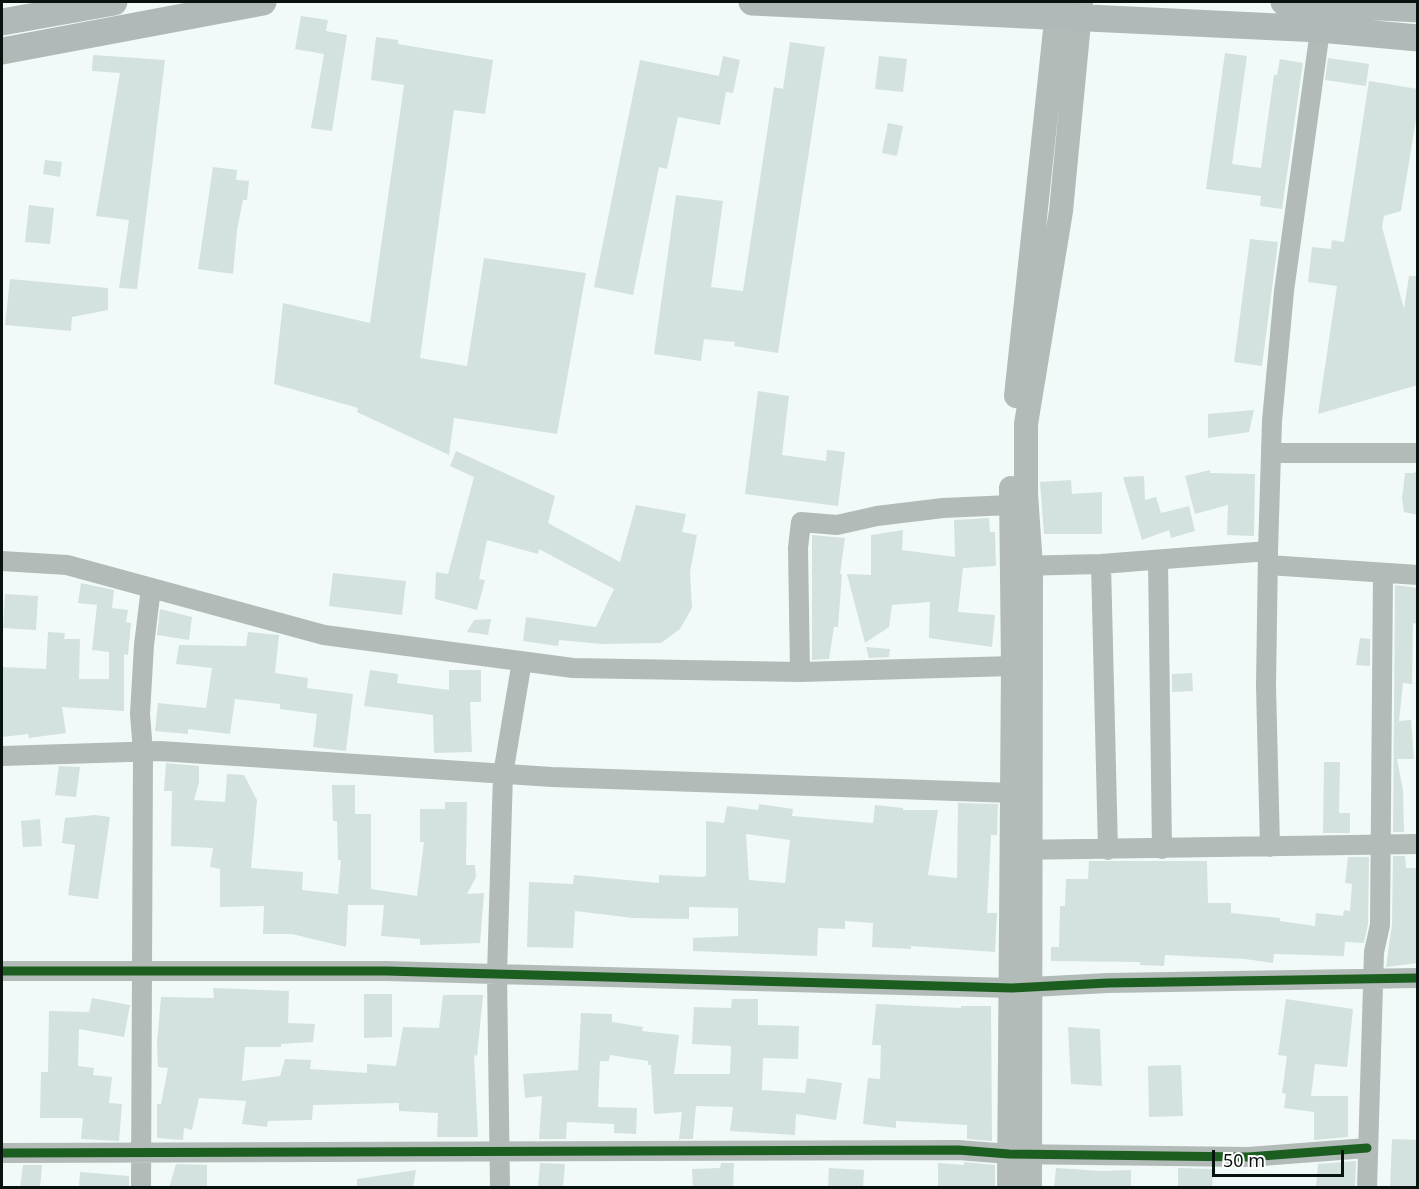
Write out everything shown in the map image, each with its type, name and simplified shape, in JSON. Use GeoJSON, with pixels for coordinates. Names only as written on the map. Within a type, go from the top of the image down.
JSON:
{"type":"FeatureCollection","features":[{"type":"Feature","properties":{"kind":"main road"},"geometry":{"type":"LineString","coordinates":[[2,22],[114,2]]}},
{"type":"Feature","properties":{"kind":"main road"},"geometry":{"type":"LineString","coordinates":[[2,51],[263,2]]}},
{"type":"Feature","properties":{"kind":"main road"},"geometry":{"type":"LineString","coordinates":[[753,2],[1322,16],[1418,9]]}},
{"type":"Feature","properties":{"kind":"main road"},"geometry":{"type":"LineString","coordinates":[[1284,2],[1322,16],[1418,38]]}},
{"type":"Feature","properties":{"kind":"street"},"geometry":{"type":"LineString","coordinates":[[1030,1188],[1020,1153],[1022,566],[1011,505],[1017,380],[1069,9]]}},
{"type":"Feature","properties":{"kind":"street"},"geometry":{"type":"LineString","coordinates":[[1021,850],[1013,794],[1013,666],[1026,494],[1026,424],[1060,211],[1069,9]]}},
{"type":"Feature","properties":{"kind":"street"},"geometry":{"type":"LineString","coordinates":[[1270,847],[1266,686],[1271,453],[1284,291],[1322,16]]}},
{"type":"Feature","properties":{"kind":"street"},"geometry":{"type":"LineString","coordinates":[[1271,453],[1418,453]]}},
{"type":"Feature","properties":{"kind":"street"},"geometry":{"type":"LineString","coordinates":[[800,672],[798,548],[801,522],[837,525],[877,516],[944,508],[1011,505]]}},
{"type":"Feature","properties":{"kind":"street"},"geometry":{"type":"LineString","coordinates":[[1022,566],[1158,560],[1268,559],[1418,575]]}},
{"type":"Feature","properties":{"kind":"street"},"geometry":{"type":"LineString","coordinates":[[1158,560],[1162,849]]}},
{"type":"Feature","properties":{"kind":"street"},"geometry":{"type":"LineString","coordinates":[[2,561],[67,565],[324,635],[573,668],[800,672],[1013,666]]}},
{"type":"Feature","properties":{"kind":"street"},"geometry":{"type":"LineString","coordinates":[[1101,564],[1108,850]]}},
{"type":"Feature","properties":{"kind":"street"},"geometry":{"type":"LineString","coordinates":[[1367,1188],[1374,952],[1380,925],[1378,862],[1381,845],[1380,714],[1383,573]]}},
{"type":"Feature","properties":{"kind":"street"},"geometry":{"type":"LineString","coordinates":[[141,1188],[140,971],[143,752],[141,702],[151,588]]}},
{"type":"Feature","properties":{"kind":"street"},"geometry":{"type":"LineString","coordinates":[[500,1188],[497,974],[502,774],[522,662]]}},
{"type":"Feature","properties":{"kind":"street"},"geometry":{"type":"LineString","coordinates":[[2,756],[143,752],[502,774],[1013,794]]}},
{"type":"Feature","properties":{"kind":"street"},"geometry":{"type":"LineString","coordinates":[[1021,850],[1418,844]]}},
{"type":"Feature","properties":{"kind":"street"},"geometry":{"type":"LineString","coordinates":[[2,971],[497,974],[1021,988],[1108,983],[1418,978]]}},
{"type":"Feature","properties":{"kind":"street"},"geometry":{"type":"LineString","coordinates":[[2,1153],[958,1150],[1248,1157],[1367,1148]]}},
{"type":"Feature","properties":{"kind":"street"},"geometry":{"type":"LineString","coordinates":[[1009,1188],[1020,1153]]}},
{"type":"Feature","properties":{"kind":"building"},"geometry":{"type":"Polygon","coordinates":[[[301,16],[328,20],[326,31],[347,35],[332,131],[311,128],[324,54],[295,49],[301,16]]]}},
{"type":"Feature","properties":{"kind":"building"},"geometry":{"type":"Polygon","coordinates":[[[376,37],[398,40],[398,44],[493,60],[485,114],[454,110],[420,358],[467,366],[484,258],[586,273],[557,434],[454,418],[449,455],[357,412],[358,408],[274,384],[283,303],[370,323],[404,85],[371,80],[376,37]]]}},
{"type":"Feature","properties":{"kind":"building"},"geometry":{"type":"Polygon","coordinates":[[[790,42],[825,47],[778,353],[734,346],[735,342],[704,339],[701,361],[654,354],[676,195],[723,201],[711,287],[743,291],[774,87],[783,89],[790,42]]]}},
{"type":"Feature","properties":{"kind":"building"},"geometry":{"type":"Polygon","coordinates":[[[1225,53],[1247,56],[1232,164],[1261,168],[1274,75],[1277,75],[1280,59],[1303,63],[1282,209],[1260,206],[1261,196],[1206,189],[1225,53]]]}},
{"type":"Feature","properties":{"kind":"building"},"geometry":{"type":"Polygon","coordinates":[[[93,55],[165,60],[137,289],[119,288],[129,220],[96,216],[120,73],[92,71],[93,55]]]}},
{"type":"Feature","properties":{"kind":"building"},"geometry":{"type":"Polygon","coordinates":[[[723,56],[740,60],[733,93],[726,92],[720,125],[678,117],[667,169],[659,167],[633,295],[594,287],[640,60],[719,76],[723,56]]]}},
{"type":"Feature","properties":{"kind":"building"},"geometry":{"type":"Polygon","coordinates":[[[879,56],[907,59],[903,92],[875,89],[879,56]]]}},
{"type":"Feature","properties":{"kind":"building"},"geometry":{"type":"Polygon","coordinates":[[[1328,58],[1369,64],[1366,86],[1325,80],[1328,58]]]}},
{"type":"Feature","properties":{"kind":"building"},"geometry":{"type":"Polygon","coordinates":[[[1369,81],[1418,89],[1418,107],[1401,211],[1384,216],[1382,227],[1404,309],[1409,276],[1418,276],[1418,385],[1318,414],[1337,286],[1308,282],[1312,247],[1331,249],[1332,240],[1344,242],[1369,81]]]}},
{"type":"Feature","properties":{"kind":"building"},"geometry":{"type":"Polygon","coordinates":[[[888,123],[903,126],[897,156],[882,153],[888,123]]]}},
{"type":"Feature","properties":{"kind":"building"},"geometry":{"type":"Polygon","coordinates":[[[45,160],[62,162],[60,177],[43,174],[45,160]]]}},
{"type":"Feature","properties":{"kind":"building"},"geometry":{"type":"Polygon","coordinates":[[[213,167],[237,170],[236,180],[249,181],[247,200],[243,200],[237,230],[233,274],[198,269],[213,167]]]}},
{"type":"Feature","properties":{"kind":"building"},"geometry":{"type":"Polygon","coordinates":[[[29,205],[54,208],[50,244],[25,242],[29,205]]]}},
{"type":"Feature","properties":{"kind":"building"},"geometry":{"type":"Polygon","coordinates":[[[1250,239],[1278,242],[1262,366],[1234,362],[1250,239]]]}},
{"type":"Feature","properties":{"kind":"building"},"geometry":{"type":"Polygon","coordinates":[[[10,279],[108,288],[108,310],[72,317],[71,331],[5,325],[10,279]]]}},
{"type":"Feature","properties":{"kind":"building"},"geometry":{"type":"Polygon","coordinates":[[[758,391],[789,396],[782,455],[826,461],[827,450],[845,452],[838,506],[745,494],[758,391]]]}},
{"type":"Feature","properties":{"kind":"building"},"geometry":{"type":"Polygon","coordinates":[[[1254,410],[1249,432],[1208,438],[1208,414],[1254,410]]]}},
{"type":"Feature","properties":{"kind":"building"},"geometry":{"type":"Polygon","coordinates":[[[456,451],[555,496],[548,523],[620,562],[636,505],[686,514],[682,532],[697,535],[690,572],[692,608],[680,629],[661,643],[602,644],[559,640],[558,646],[523,641],[526,617],[596,627],[614,589],[539,549],[538,554],[487,540],[479,579],[485,580],[477,610],[435,599],[436,572],[448,574],[474,477],[450,466],[456,451]]]}},
{"type":"Feature","properties":{"kind":"building"},"geometry":{"type":"Polygon","coordinates":[[[1418,469],[1418,515],[1404,512],[1402,499],[1405,473],[1414,473],[1418,469]]]}},
{"type":"Feature","properties":{"kind":"building"},"geometry":{"type":"Polygon","coordinates":[[[1210,470],[1210,473],[1255,474],[1254,536],[1227,535],[1228,505],[1195,514],[1185,476],[1210,470]]]}},
{"type":"Feature","properties":{"kind":"building"},"geometry":{"type":"Polygon","coordinates":[[[1144,476],[1145,500],[1156,497],[1161,513],[1189,506],[1195,531],[1171,538],[1169,530],[1142,540],[1123,477],[1144,476]]]}},
{"type":"Feature","properties":{"kind":"building"},"geometry":{"type":"Polygon","coordinates":[[[1071,480],[1072,494],[1102,492],[1102,534],[1044,534],[1040,482],[1071,480]]]}},
{"type":"Feature","properties":{"kind":"building"},"geometry":{"type":"Polygon","coordinates":[[[989,518],[990,532],[995,532],[996,566],[963,568],[958,612],[995,615],[992,647],[929,638],[930,602],[892,605],[889,627],[865,643],[847,574],[871,575],[871,535],[903,530],[902,550],[955,557],[954,520],[989,518]]]}},
{"type":"Feature","properties":{"kind":"building"},"geometry":{"type":"Polygon","coordinates":[[[812,535],[845,538],[840,574],[842,574],[838,627],[834,627],[829,659],[812,660],[812,535]]]}},
{"type":"Feature","properties":{"kind":"building"},"geometry":{"type":"Polygon","coordinates":[[[333,573],[406,581],[402,615],[329,606],[333,573]]]}},
{"type":"Feature","properties":{"kind":"building"},"geometry":{"type":"Polygon","coordinates":[[[81,583],[114,590],[112,608],[128,610],[126,622],[131,623],[128,655],[124,654],[124,711],[62,707],[66,733],[29,738],[28,734],[2,737],[2,667],[46,669],[48,632],[65,633],[64,639],[80,639],[79,679],[109,679],[109,652],[92,650],[97,605],[78,603],[81,583]]]}},
{"type":"Feature","properties":{"kind":"building"},"geometry":{"type":"Polygon","coordinates":[[[1395,585],[1418,588],[1418,624],[1413,623],[1412,684],[1403,683],[1399,721],[1411,720],[1414,759],[1397,759],[1403,790],[1404,832],[1393,832],[1395,585]]]}},
{"type":"Feature","properties":{"kind":"building"},"geometry":{"type":"Polygon","coordinates":[[[5,594],[38,596],[36,630],[3,628],[5,594]]]}},
{"type":"Feature","properties":{"kind":"building"},"geometry":{"type":"Polygon","coordinates":[[[160,609],[192,617],[189,640],[157,635],[160,609]]]}},
{"type":"Feature","properties":{"kind":"building"},"geometry":{"type":"Polygon","coordinates":[[[491,619],[488,635],[467,632],[474,620],[491,619]]]}},
{"type":"Feature","properties":{"kind":"building"},"geometry":{"type":"Polygon","coordinates":[[[248,632],[279,635],[275,673],[308,678],[307,688],[353,694],[346,751],[313,747],[317,714],[280,709],[280,704],[235,699],[230,734],[188,729],[188,734],[155,731],[158,703],[206,708],[212,668],[176,664],[179,645],[246,646],[248,632]]]}},
{"type":"Feature","properties":{"kind":"building"},"geometry":{"type":"Polygon","coordinates":[[[1360,638],[1370,639],[1370,666],[1356,665],[1360,638]]]}},
{"type":"Feature","properties":{"kind":"building"},"geometry":{"type":"Polygon","coordinates":[[[866,647],[890,649],[889,657],[869,658],[866,647]]]}},
{"type":"Feature","properties":{"kind":"building"},"geometry":{"type":"Polygon","coordinates":[[[370,670],[398,674],[397,683],[449,690],[449,670],[481,670],[481,702],[470,702],[472,752],[434,753],[433,715],[364,706],[370,670]]]}},
{"type":"Feature","properties":{"kind":"building"},"geometry":{"type":"Polygon","coordinates":[[[1192,673],[1193,691],[1172,692],[1172,674],[1192,673]]]}},
{"type":"Feature","properties":{"kind":"building"},"geometry":{"type":"Polygon","coordinates":[[[1324,762],[1340,762],[1339,813],[1350,813],[1350,833],[1323,833],[1324,762]]]}},
{"type":"Feature","properties":{"kind":"building"},"geometry":{"type":"Polygon","coordinates":[[[166,763],[199,766],[199,783],[194,800],[225,802],[227,774],[244,775],[257,800],[251,868],[303,872],[302,890],[338,894],[341,860],[338,860],[337,821],[333,821],[332,785],[355,785],[355,814],[371,814],[371,889],[417,896],[424,842],[420,842],[420,809],[445,809],[445,802],[467,802],[466,865],[475,865],[476,877],[467,894],[484,893],[480,943],[420,945],[420,939],[381,936],[384,905],[348,905],[346,947],[292,934],[263,934],[264,906],[220,907],[220,869],[210,867],[213,848],[171,846],[172,791],[164,791],[166,763]]]}},
{"type":"Feature","properties":{"kind":"building"},"geometry":{"type":"Polygon","coordinates":[[[59,766],[80,767],[76,797],[55,795],[59,766]]]}},
{"type":"Feature","properties":{"kind":"building"},"geometry":{"type":"Polygon","coordinates":[[[958,803],[998,804],[997,835],[991,835],[987,913],[997,913],[995,952],[911,946],[911,949],[872,947],[873,923],[845,921],[845,929],[818,928],[817,956],[693,951],[693,938],[738,936],[738,908],[689,907],[689,919],[633,918],[575,911],[573,948],[527,947],[529,882],[573,884],[574,875],[659,883],[659,875],[706,876],[706,821],[724,823],[727,806],[758,810],[759,804],[793,809],[792,816],[873,823],[875,805],[903,808],[903,810],[938,810],[928,875],[957,878],[958,803]],[[746,834],[749,880],[785,883],[790,840],[746,834]]]}},
{"type":"Feature","properties":{"kind":"building"},"geometry":{"type":"Polygon","coordinates":[[[95,815],[110,817],[98,899],[68,895],[75,845],[62,843],[65,818],[95,815]]]}},
{"type":"Feature","properties":{"kind":"building"},"geometry":{"type":"Polygon","coordinates":[[[40,819],[42,846],[23,847],[21,821],[40,819]]]}},
{"type":"Feature","properties":{"kind":"building"},"geometry":{"type":"Polygon","coordinates":[[[1393,856],[1405,856],[1406,868],[1418,868],[1418,963],[1386,967],[1392,925],[1393,856]]]}},
{"type":"Feature","properties":{"kind":"building"},"geometry":{"type":"Polygon","coordinates":[[[1348,857],[1369,857],[1368,924],[1364,943],[1345,942],[1344,956],[1274,954],[1273,963],[1245,959],[1165,955],[1164,966],[1140,965],[1140,962],[1051,961],[1051,947],[1059,947],[1060,906],[1065,906],[1066,879],[1088,879],[1089,861],[1207,861],[1208,903],[1231,903],[1231,913],[1280,918],[1280,921],[1315,926],[1316,913],[1343,916],[1344,910],[1350,911],[1352,884],[1345,883],[1348,857]]]}},
{"type":"Feature","properties":{"kind":"building"},"geometry":{"type":"Polygon","coordinates":[[[213,988],[289,991],[288,1023],[315,1024],[313,1042],[281,1044],[281,1047],[245,1047],[242,1081],[280,1076],[285,1059],[311,1060],[310,1069],[367,1073],[367,1064],[396,1066],[403,1027],[439,1028],[443,995],[483,995],[477,1056],[474,1055],[478,1137],[437,1137],[438,1113],[399,1111],[399,1103],[313,1105],[312,1120],[268,1121],[267,1127],[242,1124],[246,1101],[199,1098],[192,1130],[184,1128],[183,1140],[157,1138],[157,1104],[161,1104],[168,1068],[158,1067],[157,1043],[161,997],[214,998],[213,988]]]}},
{"type":"Feature","properties":{"kind":"building"},"geometry":{"type":"Polygon","coordinates":[[[364,994],[392,994],[392,1037],[364,1038],[364,994]]]}},
{"type":"Feature","properties":{"kind":"building"},"geometry":{"type":"Polygon","coordinates":[[[92,998],[130,1005],[124,1037],[79,1029],[78,1066],[94,1068],[93,1075],[112,1077],[109,1103],[122,1104],[119,1141],[81,1139],[83,1118],[40,1118],[41,1072],[48,1072],[49,1011],[89,1012],[92,998]]]}},
{"type":"Feature","properties":{"kind":"building"},"geometry":{"type":"Polygon","coordinates":[[[732,999],[758,999],[758,1025],[799,1026],[798,1059],[763,1058],[762,1090],[805,1093],[807,1078],[842,1083],[836,1120],[796,1114],[795,1135],[730,1131],[733,1107],[696,1106],[693,1139],[679,1139],[682,1112],[654,1114],[651,1065],[648,1065],[648,1061],[610,1055],[609,1061],[600,1061],[598,1107],[637,1108],[636,1134],[614,1133],[614,1124],[567,1122],[566,1139],[539,1139],[542,1096],[525,1098],[523,1074],[578,1070],[581,1013],[612,1014],[612,1022],[643,1027],[642,1031],[679,1035],[674,1074],[730,1074],[731,1046],[692,1044],[694,1007],[731,1008],[732,999]]]}},
{"type":"Feature","properties":{"kind":"building"},"geometry":{"type":"Polygon","coordinates":[[[1286,999],[1353,1009],[1347,1067],[1315,1064],[1311,1096],[1348,1096],[1348,1137],[1314,1140],[1314,1112],[1284,1108],[1286,1094],[1282,1093],[1287,1056],[1278,1055],[1286,999]]]}},
{"type":"Feature","properties":{"kind":"building"},"geometry":{"type":"Polygon","coordinates":[[[876,1004],[961,1008],[961,1006],[991,1006],[992,1141],[967,1139],[967,1125],[896,1121],[896,1128],[863,1124],[868,1078],[880,1079],[881,1045],[872,1045],[876,1004]]]}},
{"type":"Feature","properties":{"kind":"building"},"geometry":{"type":"Polygon","coordinates":[[[1068,1027],[1100,1029],[1102,1086],[1071,1084],[1068,1027]]]}},
{"type":"Feature","properties":{"kind":"building"},"geometry":{"type":"Polygon","coordinates":[[[1181,1065],[1183,1116],[1149,1117],[1148,1066],[1181,1065]]]}},
{"type":"Feature","properties":{"kind":"building"},"geometry":{"type":"Polygon","coordinates":[[[1392,1139],[1418,1140],[1418,1188],[1390,1188],[1392,1139]]]}},
{"type":"Feature","properties":{"kind":"building"},"geometry":{"type":"Polygon","coordinates":[[[1356,1161],[1355,1188],[1316,1188],[1318,1164],[1356,1161]]]}},
{"type":"Feature","properties":{"kind":"building"},"geometry":{"type":"Polygon","coordinates":[[[964,1162],[995,1165],[995,1188],[938,1188],[938,1163],[964,1165],[964,1162]]]}},
{"type":"Feature","properties":{"kind":"building"},"geometry":{"type":"Polygon","coordinates":[[[540,1163],[565,1164],[563,1188],[538,1188],[540,1163]]]}},
{"type":"Feature","properties":{"kind":"building"},"geometry":{"type":"Polygon","coordinates":[[[721,1163],[734,1163],[733,1188],[693,1188],[692,1169],[720,1168],[721,1163]]]}},
{"type":"Feature","properties":{"kind":"building"},"geometry":{"type":"Polygon","coordinates":[[[176,1164],[207,1165],[207,1188],[169,1188],[176,1164]]]}},
{"type":"Feature","properties":{"kind":"building"},"geometry":{"type":"Polygon","coordinates":[[[23,1165],[42,1165],[40,1188],[20,1188],[23,1165]]]}},
{"type":"Feature","properties":{"kind":"building"},"geometry":{"type":"Polygon","coordinates":[[[829,1168],[864,1170],[863,1188],[828,1188],[829,1168]]]}},
{"type":"Feature","properties":{"kind":"building"},"geometry":{"type":"Polygon","coordinates":[[[1056,1168],[1131,1170],[1131,1188],[1054,1188],[1056,1168]]]}},
{"type":"Feature","properties":{"kind":"building"},"geometry":{"type":"Polygon","coordinates":[[[1178,1168],[1213,1169],[1212,1188],[1178,1188],[1178,1168]]]}},
{"type":"Feature","properties":{"kind":"building"},"geometry":{"type":"Polygon","coordinates":[[[416,1170],[413,1188],[357,1188],[357,1179],[416,1170]]]}},
{"type":"Feature","properties":{"kind":"building"},"geometry":{"type":"Polygon","coordinates":[[[80,1172],[129,1176],[129,1188],[79,1188],[80,1172]]]}},
{"type":"Feature","properties":{"kind":"cycle path"},"geometry":{"type":"LineString","coordinates":[[2,971],[386,971],[1012,988],[1108,983],[1418,978]]}},
{"type":"Feature","properties":{"kind":"cycle path"},"geometry":{"type":"LineString","coordinates":[[2,1153],[958,1150],[1009,1154],[1248,1157],[1367,1148]]}}]}
